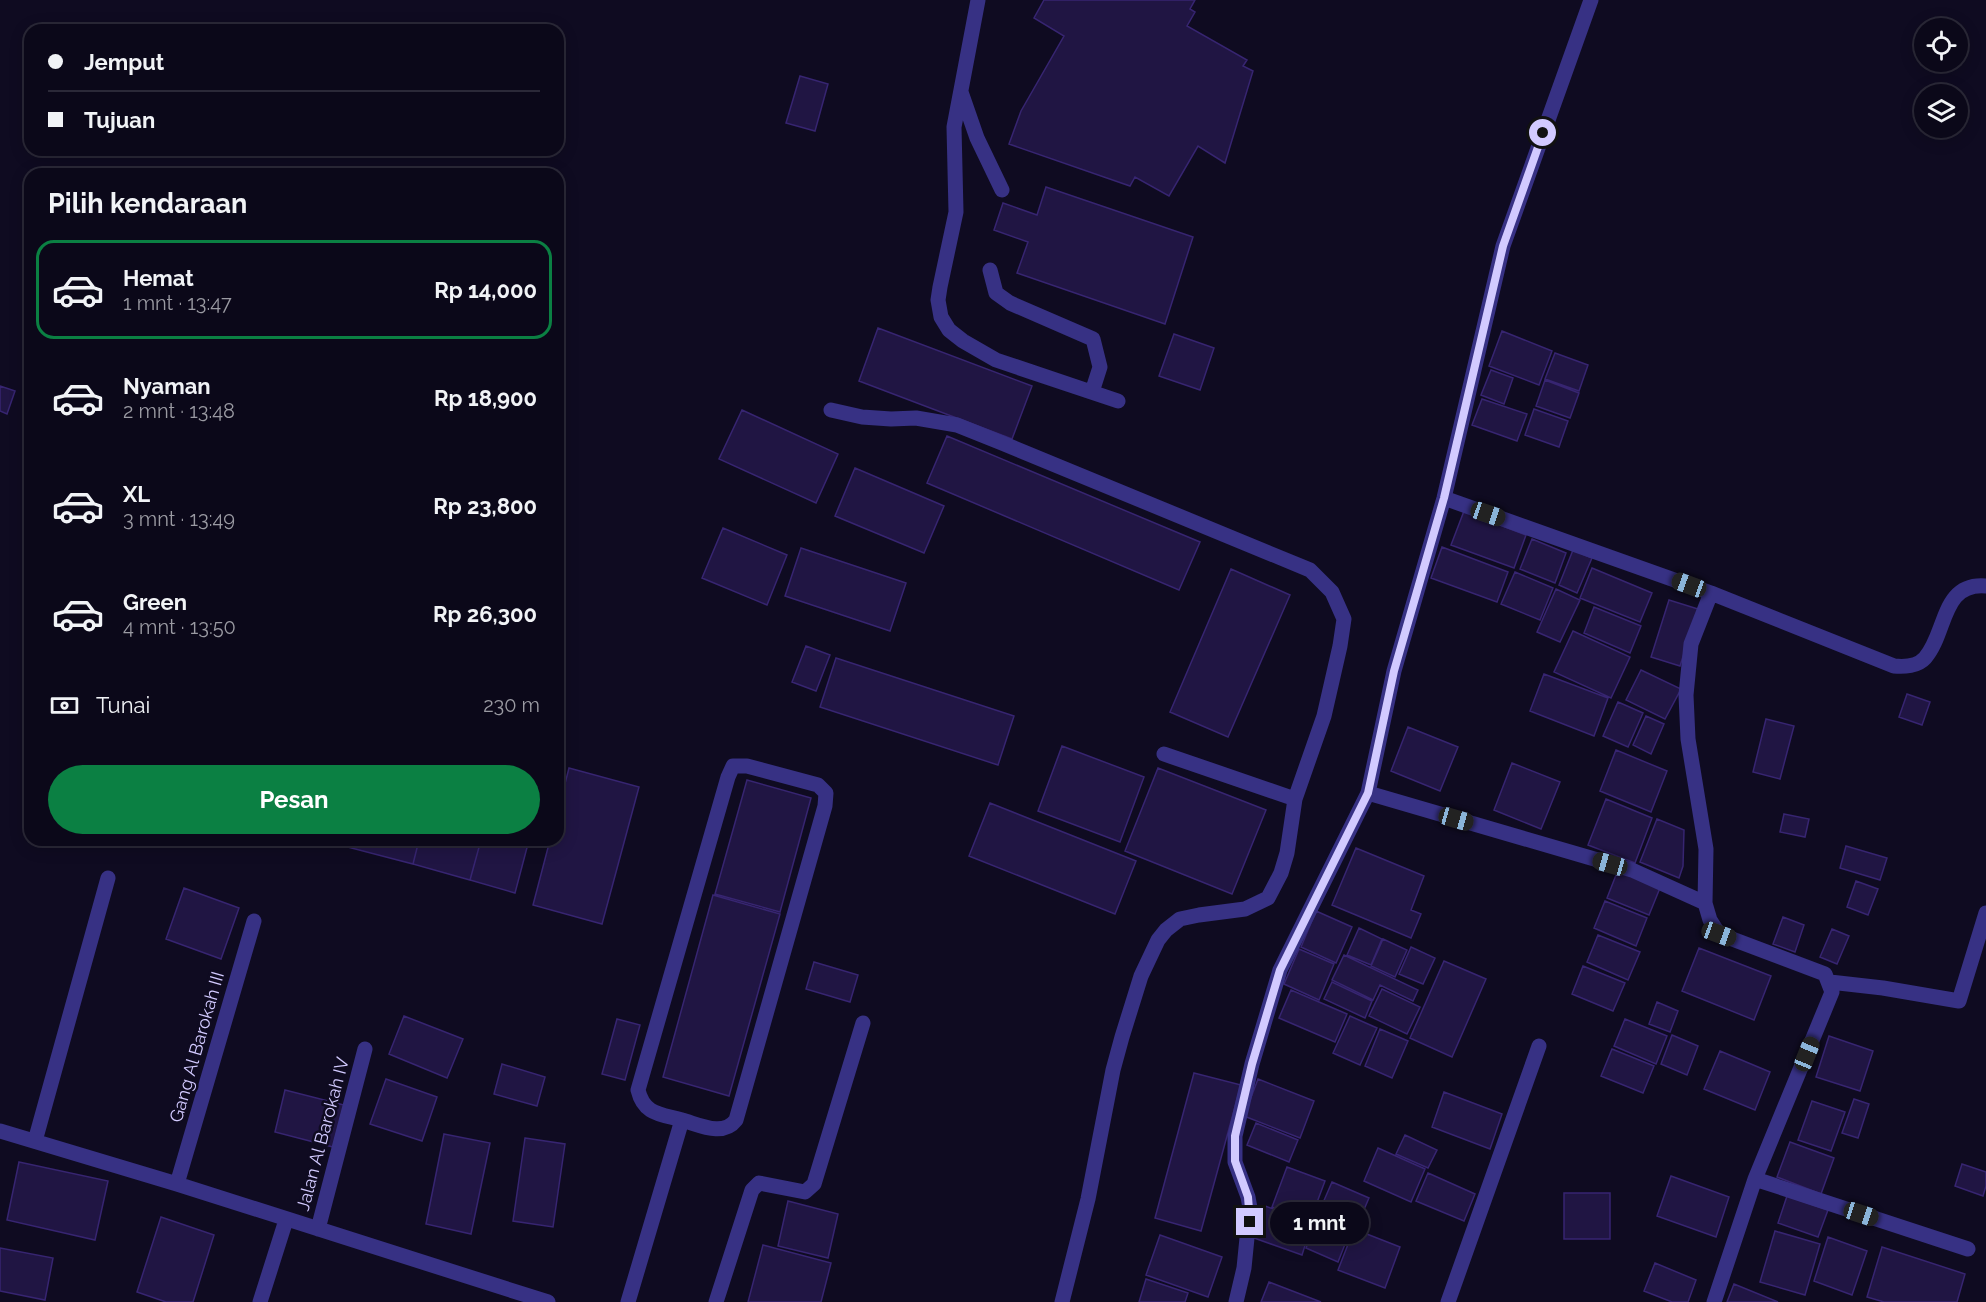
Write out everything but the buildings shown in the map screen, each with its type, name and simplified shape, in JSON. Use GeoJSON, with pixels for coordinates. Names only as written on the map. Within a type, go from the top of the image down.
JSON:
{"type":"FeatureCollection","features":[{"type":"Feature","properties":{"kind":"street"},"geometry":{"type":"LineString","coordinates":[[978,0],[954,127],[956,212],[938,300],[941,317],[949,330],[963,341],[996,360],[1118,401]]}},
{"type":"Feature","properties":{"kind":"street"},"geometry":{"type":"LineString","coordinates":[[1236,1302],[1244,1268],[1250,1208],[1235,1161],[1235,1136],[1252,1064],[1280,970],[1368,793],[1394,671],[1444,498],[1503,246],[1591,0]]}},
{"type":"Feature","properties":{"kind":"street"},"geometry":{"type":"LineString","coordinates":[[961,92],[977,138],[1002,190]]}},
{"type":"Feature","properties":{"kind":"street"},"geometry":{"type":"LineString","coordinates":[[990,270],[996,293],[1010,303],[1093,339],[1100,367],[1092,392]]}},
{"type":"Feature","properties":{"kind":"street"},"geometry":{"type":"LineString","coordinates":[[831,410],[862,417],[915,418],[957,425],[1310,570],[1332,592],[1344,619],[1341,646],[1324,716],[1295,799],[1287,853],[1281,873],[1268,898],[1245,909],[1180,919],[1158,940],[1149,959],[1138,986],[1113,1071],[1088,1199],[1062,1302]]}},
{"type":"Feature","properties":{"kind":"street"},"geometry":{"type":"LineString","coordinates":[[1444,498],[1711,593],[1894,666],[1904,667],[1924,659],[1959,591],[1986,586]]}},
{"type":"Feature","properties":{"kind":"street"},"geometry":{"type":"LineString","coordinates":[[1711,593],[1691,644],[1686,695],[1688,739],[1706,849],[1706,903],[1710,920],[1719,934],[1826,974],[1832,992],[1755,1179],[1714,1302]]}},
{"type":"Feature","properties":{"kind":"street"},"geometry":{"type":"LineString","coordinates":[[1164,754],[1295,799]]}},
{"type":"Feature","properties":{"kind":"street"},"geometry":{"type":"LineString","coordinates":[[734,766],[747,766],[818,785],[826,793],[825,806],[735,1120],[730,1127],[720,1130],[682,1120],[648,1110],[641,1101],[638,1090],[728,777],[734,766]]}},
{"type":"Feature","properties":{"kind":"street"},"geometry":{"type":"LineString","coordinates":[[1368,793],[1632,870],[1706,903]]}},
{"type":"Feature","properties":{"kind":"street"},"geometry":{"type":"LineString","coordinates":[[35,1141],[108,878]]}},
{"type":"Feature","properties":{"kind":"street"},"geometry":{"type":"LineString","coordinates":[[1830,982],[1884,988],[1959,1001],[1986,913]]}},
{"type":"Feature","properties":{"kind":"street","name":"Gang Al Barokah III"},"geometry":{"type":"LineString","coordinates":[[177,1184],[254,921]]}},
{"type":"Feature","properties":{"kind":"street"},"geometry":{"type":"LineString","coordinates":[[716,1302],[752,1190],[759,1183],[805,1192],[814,1184],[863,1023]]}},
{"type":"Feature","properties":{"kind":"street"},"geometry":{"type":"LineString","coordinates":[[1448,1302],[1539,1046]]}},
{"type":"Feature","properties":{"kind":"street","name":"Jalan Al Barokah IV"},"geometry":{"type":"LineString","coordinates":[[318,1229],[365,1049]]}},
{"type":"Feature","properties":{"kind":"street"},"geometry":{"type":"LineString","coordinates":[[628,1302],[682,1120]]}},
{"type":"Feature","properties":{"kind":"street"},"geometry":{"type":"LineString","coordinates":[[0,1131],[177,1184],[548,1302]]}},
{"type":"Feature","properties":{"kind":"street"},"geometry":{"type":"LineString","coordinates":[[1755,1179],[1968,1249]]}},
{"type":"Feature","properties":{"kind":"street"},"geometry":{"type":"LineString","coordinates":[[260,1302],[286,1220]]}},
{"type":"Feature","properties":{"kind":"route"},"geometry":{"type":"LineString","coordinates":[[1250,1222],[1248,1197],[1235,1161],[1235,1136],[1252,1064],[1280,970],[1368,793],[1394,671],[1444,498],[1503,246],[1543,133]]}}]}
